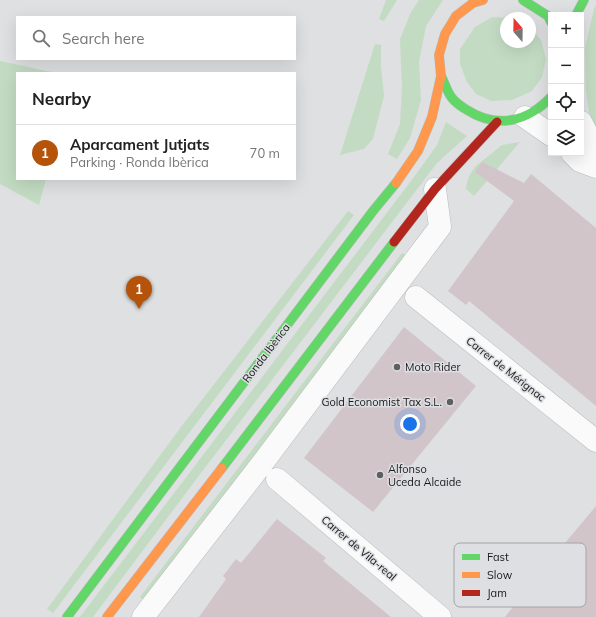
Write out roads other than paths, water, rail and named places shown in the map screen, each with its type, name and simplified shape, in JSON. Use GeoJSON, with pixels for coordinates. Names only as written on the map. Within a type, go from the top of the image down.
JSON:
{"type":"FeatureCollection","features":[{"type":"Feature","properties":{"kind":"street","name":"Ronda Ibèrica"},"geometry":{"type":"LineString","coordinates":[[67,617],[368,217],[397,182],[418,152],[432,117],[441,76],[439,55],[445,34],[456,16],[473,3],[483,0]]}},
{"type":"Feature","properties":{"kind":"street"},"geometry":{"type":"LineString","coordinates":[[523,0],[548,16]]}},
{"type":"Feature","properties":{"kind":"street"},"geometry":{"type":"LineString","coordinates":[[578,12],[584,0]]}},
{"type":"Feature","properties":{"kind":"street","name":"Ronda Ibèrica"},"geometry":{"type":"LineString","coordinates":[[441,76],[453,99],[473,115],[497,122],[525,118],[544,106],[548,101]]}},
{"type":"Feature","properties":{"kind":"street"},"geometry":{"type":"LineString","coordinates":[[525,118],[548,133]]}},
{"type":"Feature","properties":{"kind":"street"},"geometry":{"type":"LineString","coordinates":[[108,617],[435,189],[497,122]]}},
{"type":"Feature","properties":{"kind":"street"},"geometry":{"type":"LineString","coordinates":[[584,128],[596,154]]}},
{"type":"Feature","properties":{"kind":"street"},"geometry":{"type":"LineString","coordinates":[[575,156],[580,161],[596,166]]}},
{"type":"Feature","properties":{"kind":"street"},"geometry":{"type":"LineString","coordinates":[[143,617],[261,465],[440,228],[435,189]]}},
{"type":"Feature","properties":{"kind":"street","name":"Carrer de Mérignac"},"geometry":{"type":"LineString","coordinates":[[416,297],[596,441]]}},
{"type":"Feature","properties":{"kind":"street","name":"Carrer de Vila-real"},"geometry":{"type":"LineString","coordinates":[[277,479],[440,617]]}},
{"type":"Feature","properties":{"kind":"place","name":"Aparcament Jutjats"},"geometry":{"type":"Point","coordinates":[139,309]}},
{"type":"Feature","properties":{"kind":"place","name":"Moto Rider"},"geometry":{"type":"Point","coordinates":[397,367]}},
{"type":"Feature","properties":{"kind":"place","name":"Gold Economist Tax S.L."},"geometry":{"type":"Point","coordinates":[450,402]}},
{"type":"Feature","properties":{"kind":"place","name":"Alfonso Uceda Alcaide"},"geometry":{"type":"Point","coordinates":[380,475]}}]}
